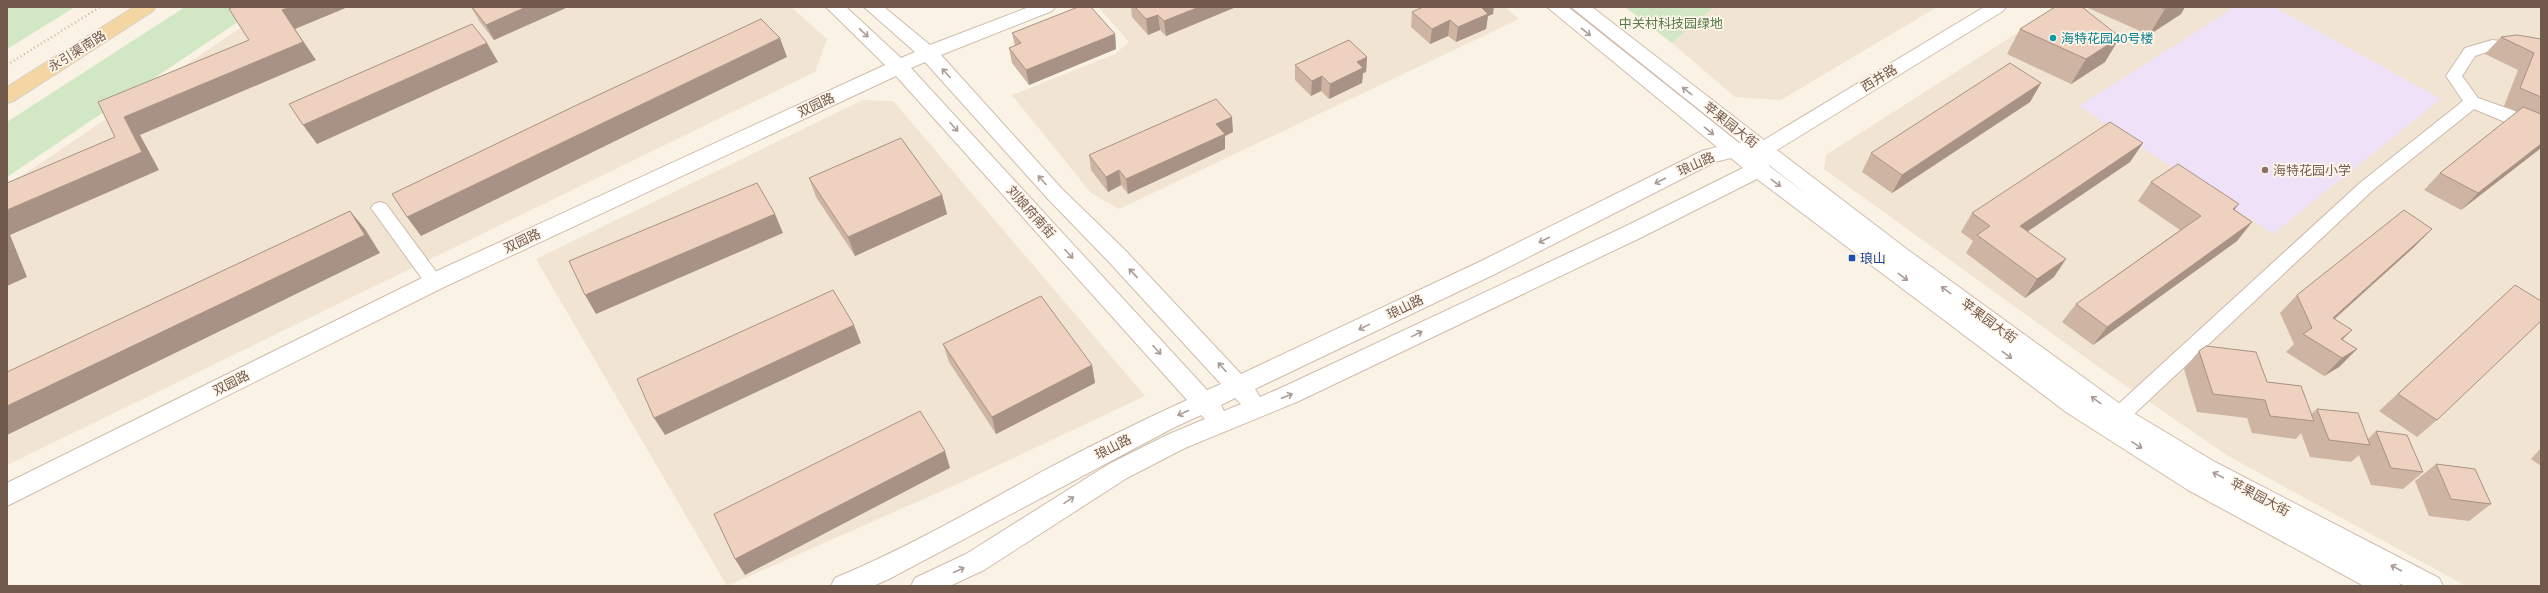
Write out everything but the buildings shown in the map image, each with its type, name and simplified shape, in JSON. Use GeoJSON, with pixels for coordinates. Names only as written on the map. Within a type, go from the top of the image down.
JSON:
{"type":"FeatureCollection","features":[{"type":"Feature","properties":{"kind":"main road","name":"永引渠南路"},"geometry":{"type":"LineString","coordinates":[[7,82],[125,7]]}},
{"type":"Feature","properties":{"kind":"main road","name":"永引渠南路"},"geometry":{"type":"LineString","coordinates":[[7,96],[147,7]]}},
{"type":"Feature","properties":{"kind":"main road","name":"刘娘府南街"},"geometry":{"type":"LineString","coordinates":[[835,7],[899,67],[1205,402],[1221,422]]}},
{"type":"Feature","properties":{"kind":"main road"},"geometry":{"type":"LineString","coordinates":[[872,7],[928,53],[1055,194],[1116,254],[1257,407]]}},
{"type":"Feature","properties":{"kind":"main road","name":"双园路"},"geometry":{"type":"LineString","coordinates":[[7,496],[434,282],[928,53],[1046,7]]}},
{"type":"Feature","properties":{"kind":"main road","name":"苹果园大街"},"geometry":{"type":"LineString","coordinates":[[1556,7],[1734,150],[1760,160]]}},
{"type":"Feature","properties":{"kind":"main road","name":"苹果园大街"},"geometry":{"type":"LineString","coordinates":[[1580,7],[1760,160],[1910,263],[2113,422],[2198,483],[2388,586]]}},
{"type":"Feature","properties":{"kind":"main road","name":"西井路"},"geometry":{"type":"LineString","coordinates":[[1760,160],[1997,7]]}},
{"type":"Feature","properties":{"kind":"main road","name":"琅山路"},"geometry":{"type":"LineString","coordinates":[[844,586],[970,526],[1053,478],[1205,402],[1240,387],[1485,269],[1710,156],[1734,150]]}},
{"type":"Feature","properties":{"kind":"main road","name":"琅山路"},"geometry":{"type":"LineString","coordinates":[[924,586],[974,562],[1118,470],[1221,422],[1291,394],[1631,233],[1760,160]]}},
{"type":"Feature","properties":{"kind":"main road","name":"苹果园大街"},"geometry":{"type":"LineString","coordinates":[[2113,422],[2206,468],[2430,586]]}},
{"type":"Feature","properties":{"kind":"street"},"geometry":{"type":"LineString","coordinates":[[2541,50],[2492,45],[2470,52],[2454,76],[2472,102],[2509,115],[2541,131]]}},
{"type":"Feature","properties":{"kind":"street"},"geometry":{"type":"LineString","coordinates":[[2113,422],[2367,186],[2472,102]]}},
{"type":"Feature","properties":{"kind":"street"},"geometry":{"type":"LineString","coordinates":[[380,208],[434,282]]}},
{"type":"Feature","properties":{"kind":"path","name":"永引渠南路"},"geometry":{"type":"LineString","coordinates":[[7,64],[100,7]]}},
{"type":"Feature","properties":{"kind":"shaded area"},"geometry":{"type":"Polygon","coordinates":[[[271,7],[791,7],[827,39],[815,72],[7,465],[7,186],[271,7]]]}},
{"type":"Feature","properties":{"kind":"shaded area"},"geometry":{"type":"Polygon","coordinates":[[[1098,7],[1505,7],[1519,19],[1119,209],[1091,193],[1012,95],[1115,54],[1129,42],[1098,7]]]}},
{"type":"Feature","properties":{"kind":"shaded area"},"geometry":{"type":"Polygon","coordinates":[[[1714,7],[1937,7],[1781,100],[1735,97],[1672,43],[1714,7]]]}},
{"type":"Feature","properties":{"kind":"shaded area"},"geometry":{"type":"Polygon","coordinates":[[[2058,7],[2226,7],[2441,99],[2274,7],[2541,7],[2541,586],[2466,586],[2228,456],[2100,368],[1824,169],[1826,155],[2058,7]]]}},
{"type":"Feature","properties":{"kind":"shaded area","name":"海特花园小学"},"geometry":{"type":"Polygon","coordinates":[[[2226,7],[2274,7],[2441,99],[2273,234],[2079,106],[2230,10],[2226,7]]]}},
{"type":"Feature","properties":{"kind":"shaded area"},"geometry":{"type":"Polygon","coordinates":[[[863,100],[893,101],[1145,396],[973,477],[727,586],[536,259],[863,100]]]}},
{"type":"Feature","properties":{"kind":"green space"},"geometry":{"type":"Polygon","coordinates":[[[7,7],[75,7],[7,49],[7,7]]]}},
{"type":"Feature","properties":{"kind":"green space"},"geometry":{"type":"Polygon","coordinates":[[[185,7],[260,7],[7,177],[7,122],[185,7]]]}},
{"type":"Feature","properties":{"kind":"green space","name":"中关村科技园绿地"},"geometry":{"type":"Polygon","coordinates":[[[1625,7],[1714,7],[1672,43],[1625,7]]]}},
{"type":"Feature","properties":{"kind":"place","name":"海特花园40号楼"},"geometry":{"type":"Point","coordinates":[2053,38]}},
{"type":"Feature","properties":{"kind":"place","name":"海特花园小学"},"geometry":{"type":"Point","coordinates":[2265,170]}},
{"type":"Feature","properties":{"kind":"place","name":"琅山"},"geometry":{"type":"Point","coordinates":[1852,258]}}]}
